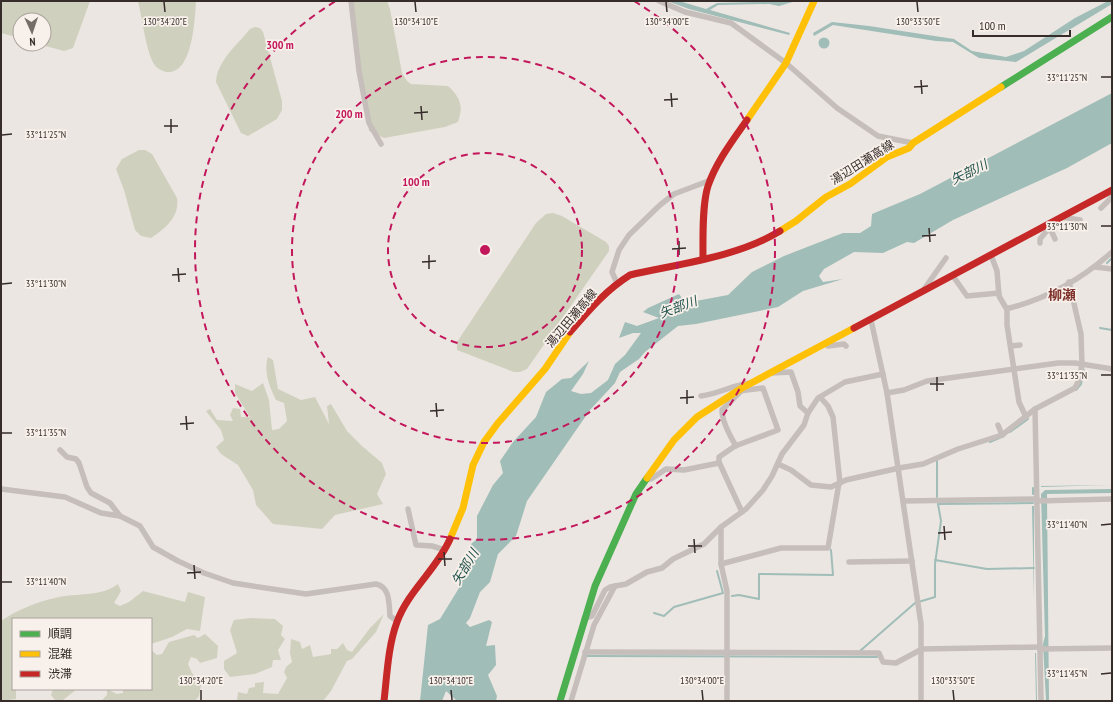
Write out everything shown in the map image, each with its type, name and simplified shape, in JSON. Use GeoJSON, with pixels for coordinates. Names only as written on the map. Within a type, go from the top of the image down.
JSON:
{"type":"FeatureCollection","features":[{"type":"Feature","properties":{"kind":"street"},"geometry":{"type":"LineString","coordinates":[[351,1],[359,71],[369,123],[381,144]]}},
{"type":"Feature","properties":{"kind":"street"},"geometry":{"type":"LineString","coordinates":[[659,1],[685,12],[731,24],[786,64],[837,108],[878,136],[913,143]]}},
{"type":"Feature","properties":{"kind":"street"},"geometry":{"type":"LineString","coordinates":[[703,259],[706,202],[712,180],[726,152],[786,64],[814,1]]}},
{"type":"Feature","properties":{"kind":"street","name":"湯辺田瀬高線"},"geometry":{"type":"LineString","coordinates":[[384,701],[396,621],[417,587],[445,550],[463,508],[473,465],[484,442],[498,423],[545,369],[562,342],[597,300],[617,283],[630,275],[742,250],[766,240],[796,221],[826,197],[850,184],[887,157],[909,148],[913,143],[1112,17]]}},
{"type":"Feature","properties":{"kind":"street"},"geometry":{"type":"LineString","coordinates":[[617,283],[612,272],[619,250],[629,235],[660,205],[674,194],[712,180]]}},
{"type":"Feature","properties":{"kind":"street"},"geometry":{"type":"LineString","coordinates":[[1040,243],[1040,239],[1061,217],[1112,190]]}},
{"type":"Feature","properties":{"kind":"street"},"geometry":{"type":"LineString","coordinates":[[1101,208],[1112,197]]}},
{"type":"Feature","properties":{"kind":"street"},"geometry":{"type":"LineString","coordinates":[[1061,217],[1080,220]]}},
{"type":"Feature","properties":{"kind":"street"},"geometry":{"type":"LineString","coordinates":[[1052,225],[1055,239]]}},
{"type":"Feature","properties":{"kind":"street"},"geometry":{"type":"LineString","coordinates":[[560,701],[595,586],[636,494],[674,440],[697,417],[752,382],[991,255],[1052,225]]}},
{"type":"Feature","properties":{"kind":"street"},"geometry":{"type":"LineString","coordinates":[[1007,308],[1035,301],[1085,275],[1112,252]]}},
{"type":"Feature","properties":{"kind":"street"},"geometry":{"type":"LineString","coordinates":[[991,255],[997,271],[999,293],[1002,303],[1007,308],[1007,325],[1019,402],[1026,417]]}},
{"type":"Feature","properties":{"kind":"street"},"geometry":{"type":"LineString","coordinates":[[922,292],[946,258]]}},
{"type":"Feature","properties":{"kind":"street"},"geometry":{"type":"LineString","coordinates":[[1095,267],[1112,269]]}},
{"type":"Feature","properties":{"kind":"street"},"geometry":{"type":"LineString","coordinates":[[953,276],[967,296],[999,293]]}},
{"type":"Feature","properties":{"kind":"street"},"geometry":{"type":"LineString","coordinates":[[778,464],[791,470],[812,485],[830,487],[898,468],[923,464],[958,449],[1002,436],[1035,409],[1075,388],[1079,380],[1082,365],[1081,334],[1069,282]]}},
{"type":"Feature","properties":{"kind":"street"},"geometry":{"type":"LineString","coordinates":[[871,320],[887,393],[921,624],[921,701]]}},
{"type":"Feature","properties":{"kind":"street"},"geometry":{"type":"LineString","coordinates":[[826,344],[828,346],[844,344],[846,346]]}},
{"type":"Feature","properties":{"kind":"street"},"geometry":{"type":"LineString","coordinates":[[1011,346],[1020,345]]}},
{"type":"Feature","properties":{"kind":"street"},"geometry":{"type":"LineString","coordinates":[[887,393],[904,390],[927,381],[1058,363],[1112,369]]}},
{"type":"Feature","properties":{"kind":"street"},"geometry":{"type":"LineString","coordinates":[[770,373],[791,372],[798,392],[800,406],[808,413]]}},
{"type":"Feature","properties":{"kind":"street"},"geometry":{"type":"LineString","coordinates":[[584,619],[592,616],[606,590],[615,586],[626,584],[647,572],[662,568],[673,559],[704,544],[720,527],[742,512],[763,490],[790,442],[804,425],[808,413],[820,397],[845,382],[883,374]]}},
{"type":"Feature","properties":{"kind":"street"},"geometry":{"type":"LineString","coordinates":[[701,396],[709,395],[738,384],[752,382]]}},
{"type":"Feature","properties":{"kind":"street"},"geometry":{"type":"LineString","coordinates":[[736,446],[728,431],[722,410],[739,391],[763,388],[778,430],[736,446],[719,457],[719,463],[742,512]]}},
{"type":"Feature","properties":{"kind":"street"},"geometry":{"type":"LineString","coordinates":[[721,564],[781,548],[828,548],[840,483],[833,417],[828,406],[820,397]]}},
{"type":"Feature","properties":{"kind":"street"},"geometry":{"type":"LineString","coordinates":[[1035,409],[1041,701]]}},
{"type":"Feature","properties":{"kind":"street"},"geometry":{"type":"LineString","coordinates":[[998,424],[1002,436]]}},
{"type":"Feature","properties":{"kind":"street"},"geometry":{"type":"LineString","coordinates":[[58,452],[67,457],[76,459],[79,463],[86,487],[91,493],[110,503],[120,516]]}},
{"type":"Feature","properties":{"kind":"street"},"geometry":{"type":"LineString","coordinates":[[646,479],[651,479],[666,469],[684,470],[719,463]]}},
{"type":"Feature","properties":{"kind":"street"},"geometry":{"type":"LineString","coordinates":[[1,490],[65,497],[101,513],[120,516],[140,526],[153,547],[191,567],[233,583],[306,594],[376,584],[381,585],[388,594],[390,616],[396,621]]}},
{"type":"Feature","properties":{"kind":"street"},"geometry":{"type":"LineString","coordinates":[[903,501],[1112,499]]}},
{"type":"Feature","properties":{"kind":"street"},"geometry":{"type":"LineString","coordinates":[[408,509],[416,545],[432,546],[445,550]]}},
{"type":"Feature","properties":{"kind":"street"},"geometry":{"type":"LineString","coordinates":[[720,527],[721,564],[727,591],[727,701]]}},
{"type":"Feature","properties":{"kind":"street"},"geometry":{"type":"LineString","coordinates":[[849,562],[912,561]]}},
{"type":"Feature","properties":{"kind":"street"},"geometry":{"type":"LineString","coordinates":[[571,701],[594,625],[607,597],[615,586]]}},
{"type":"Feature","properties":{"kind":"street"},"geometry":{"type":"LineString","coordinates":[[585,652],[879,653],[883,662],[896,663],[922,649],[1112,648]]}},
{"type":"Feature","properties":{"kind":"green space"},"geometry":{"type":"Polygon","coordinates":[[[1,1],[90,1],[73,48],[64,51],[52,48],[52,12],[12,12],[12,36],[1,33],[1,1]]]}},
{"type":"Feature","properties":{"kind":"green space"},"geometry":{"type":"Polygon","coordinates":[[[138,1],[196,1],[191,42],[184,62],[178,69],[166,72],[155,66],[146,43],[138,1]]]}},
{"type":"Feature","properties":{"kind":"green space"},"geometry":{"type":"Polygon","coordinates":[[[352,1],[387,1],[390,9],[402,73],[411,84],[448,86],[460,102],[461,111],[458,122],[445,127],[384,138],[369,131],[352,1]]]}},
{"type":"Feature","properties":{"kind":"green space"},"geometry":{"type":"Polygon","coordinates":[[[255,27],[260,28],[263,32],[282,101],[282,110],[277,119],[248,136],[241,133],[216,82],[217,74],[224,60],[250,29],[255,27]]]}},
{"type":"Feature","properties":{"kind":"green space"},"geometry":{"type":"Polygon","coordinates":[[[139,150],[145,150],[152,154],[177,198],[176,210],[171,221],[167,226],[151,238],[141,236],[135,230],[124,190],[116,169],[122,159],[139,150]]]}},
{"type":"Feature","properties":{"kind":"green space"},"geometry":{"type":"Polygon","coordinates":[[[553,213],[562,216],[606,242],[609,246],[609,251],[527,369],[520,372],[514,372],[457,350],[457,342],[536,223],[546,214],[553,213]]]}},
{"type":"Feature","properties":{"kind":"green space"},"geometry":{"type":"Polygon","coordinates":[[[268,357],[273,360],[278,389],[301,400],[315,397],[329,424],[327,406],[331,404],[347,431],[382,463],[386,474],[377,494],[383,504],[335,515],[322,529],[273,524],[256,505],[253,490],[238,465],[221,454],[216,447],[224,440],[221,430],[206,411],[210,409],[217,420],[233,421],[230,415],[233,408],[240,409],[241,417],[250,417],[235,393],[235,384],[252,391],[263,383],[269,400],[272,430],[279,429],[287,421],[284,403],[276,400],[270,385],[266,368],[268,357]]]}},
{"type":"Feature","properties":{"kind":"green space"},"geometry":{"type":"Polygon","coordinates":[[[118,584],[121,591],[114,603],[120,606],[129,602],[143,591],[185,602],[188,592],[205,597],[200,631],[187,629],[172,637],[152,644],[152,618],[12,618],[12,690],[16,690],[16,699],[1,701],[1,621],[20,610],[41,602],[63,596],[96,593],[118,584]]]}},
{"type":"Feature","properties":{"kind":"green space"},"geometry":{"type":"Polygon","coordinates":[[[384,614],[376,632],[352,659],[347,661],[331,691],[323,701],[237,701],[238,692],[247,694],[249,688],[255,687],[255,683],[264,682],[263,693],[278,694],[287,678],[284,672],[286,667],[292,662],[290,653],[291,639],[300,642],[302,649],[310,645],[313,657],[331,654],[331,649],[337,649],[343,643],[347,650],[352,652],[370,628],[384,614]]]}},
{"type":"Feature","properties":{"kind":"green space"},"geometry":{"type":"Polygon","coordinates":[[[250,618],[275,619],[283,626],[281,635],[285,639],[278,650],[281,660],[273,660],[272,667],[255,674],[230,677],[224,669],[224,661],[237,653],[230,630],[234,620],[250,618]]]}},
{"type":"Feature","properties":{"kind":"green space"},"geometry":{"type":"Polygon","coordinates":[[[205,634],[218,646],[217,658],[200,663],[197,659],[191,657],[188,664],[192,673],[201,685],[199,696],[195,701],[101,701],[107,695],[107,690],[117,694],[123,693],[123,690],[152,690],[152,651],[157,655],[162,654],[169,642],[194,635],[198,638],[205,634]]]}},
{"type":"Feature","properties":{"kind":"green space"},"geometry":{"type":"Polygon","coordinates":[[[53,690],[76,690],[63,700],[55,700],[51,695],[53,690]]]}},
{"type":"Feature","properties":{"kind":"water"},"geometry":{"type":"Polygon","coordinates":[[[667,1],[679,1],[706,9],[717,3],[796,1],[779,6],[769,4],[718,5],[710,10],[790,33],[789,35],[689,9],[667,1]]]}},
{"type":"Feature","properties":{"kind":"water"},"geometry":{"type":"Polygon","coordinates":[[[1108,1],[1112,1],[1112,4],[1016,62],[979,58],[953,42],[936,41],[833,25],[814,36],[813,33],[832,22],[869,26],[954,39],[972,51],[1006,57],[1024,51],[1075,18],[1108,1]]]}},
{"type":"Feature","properties":{"kind":"water"},"geometry":{"type":"Polygon","coordinates":[[[824,37],[828,39],[830,43],[828,47],[824,49],[820,47],[818,43],[820,39],[824,37]]]}},
{"type":"Feature","properties":{"kind":"water","name":"矢部川"},"geometry":{"type":"Polygon","coordinates":[[[1112,93],[1112,143],[1067,168],[953,220],[914,243],[907,242],[883,253],[854,252],[824,269],[819,276],[823,282],[843,279],[803,291],[778,307],[696,324],[678,326],[645,352],[639,359],[620,372],[615,383],[590,410],[527,501],[516,536],[498,554],[490,582],[480,592],[470,618],[466,623],[470,627],[489,620],[492,622],[486,646],[495,645],[496,665],[488,675],[497,696],[496,701],[457,701],[446,691],[442,701],[420,701],[428,625],[440,619],[459,588],[458,579],[465,574],[471,544],[477,539],[477,516],[493,485],[503,473],[500,461],[513,442],[536,417],[546,392],[562,379],[571,378],[589,361],[583,374],[571,391],[581,394],[591,393],[608,380],[615,364],[625,355],[641,333],[633,333],[619,338],[625,322],[637,326],[659,318],[643,312],[648,308],[679,294],[685,303],[728,295],[752,272],[784,256],[843,233],[860,233],[871,226],[872,214],[920,194],[1112,93]]]}},
{"type":"Feature","properties":{"kind":"water"},"geometry":{"type":"Polygon","coordinates":[[[1112,485],[1041,487],[1041,486],[1112,485]]]}},
{"type":"Feature","properties":{"kind":"water"},"geometry":{"type":"Polygon","coordinates":[[[1112,489],[1112,493],[1047,494],[1049,701],[1046,701],[1043,644],[1045,636],[1041,494],[1045,490],[1112,489]]]}},
{"type":"Feature","properties":{"kind":"water"},"geometry":{"type":"Polygon","coordinates":[[[1032,506],[1034,506],[1034,600],[1032,506]]]}},
{"type":"Feature","properties":{"kind":"water"},"geometry":{"type":"Polygon","coordinates":[[[1036,653],[1037,701],[1036,701],[1036,653]]]}},
{"type":"Feature","properties":{"kind":"waterway"},"geometry":{"type":"LineString","coordinates":[[1107,263],[1112,258]]}},
{"type":"Feature","properties":{"kind":"waterway"},"geometry":{"type":"LineString","coordinates":[[1100,328],[1112,330]]}},
{"type":"Feature","properties":{"kind":"waterway"},"geometry":{"type":"LineString","coordinates":[[1076,390],[1081,384],[1084,370]]}},
{"type":"Feature","properties":{"kind":"waterway"},"geometry":{"type":"LineString","coordinates":[[1010,432],[1028,419]]}},
{"type":"Feature","properties":{"kind":"waterway"},"geometry":{"type":"LineString","coordinates":[[990,442],[1004,436]]}},
{"type":"Feature","properties":{"kind":"waterway"},"geometry":{"type":"LineString","coordinates":[[937,460],[937,497]]}},
{"type":"Feature","properties":{"kind":"waterway"},"geometry":{"type":"LineString","coordinates":[[1033,488],[1033,494]]}},
{"type":"Feature","properties":{"kind":"waterway"},"geometry":{"type":"LineString","coordinates":[[860,651],[915,603],[935,597],[935,564],[941,521],[938,504],[1033,503]]}},
{"type":"Feature","properties":{"kind":"waterway"},"geometry":{"type":"LineString","coordinates":[[732,596],[739,595],[759,599],[759,574],[833,575],[831,550]]}},
{"type":"Feature","properties":{"kind":"waterway"},"geometry":{"type":"LineString","coordinates":[[935,560],[987,569],[1034,568]]}},
{"type":"Feature","properties":{"kind":"waterway"},"geometry":{"type":"LineString","coordinates":[[654,613],[664,616],[674,607],[723,593],[717,571]]}},
{"type":"Feature","properties":{"kind":"waterway"},"geometry":{"type":"LineString","coordinates":[[587,656],[877,657]]}},
{"type":"Feature","properties":{"kind":"traffic: fast"},"geometry":{"type":"LineString","coordinates":[[1001,87],[1112,17]]}},
{"type":"Feature","properties":{"kind":"traffic: fast"},"geometry":{"type":"LineString","coordinates":[[560,701],[595,586],[636,494],[647,478]]}},
{"type":"Feature","properties":{"kind":"traffic: slow"},"geometry":{"type":"LineString","coordinates":[[747,120],[786,63],[814,1]]}},
{"type":"Feature","properties":{"kind":"traffic: slow"},"geometry":{"type":"LineString","coordinates":[[780,231],[796,221],[826,197],[850,184],[887,157],[909,148],[913,143],[1001,87]]}},
{"type":"Feature","properties":{"kind":"traffic: slow"},"geometry":{"type":"LineString","coordinates":[[647,478],[674,440],[697,417],[742,388],[854,328]]}},
{"type":"Feature","properties":{"kind":"traffic: slow"},"geometry":{"type":"LineString","coordinates":[[450,539],[463,508],[473,465],[484,442],[498,423],[545,369],[570,332]]}},
{"type":"Feature","properties":{"kind":"traffic: jam"},"geometry":{"type":"LineString","coordinates":[[703,259],[704,212],[708,186],[720,160],[747,120]]}},
{"type":"Feature","properties":{"kind":"traffic: jam"},"geometry":{"type":"LineString","coordinates":[[854,328],[1112,190]]}},
{"type":"Feature","properties":{"kind":"traffic: jam"},"geometry":{"type":"LineString","coordinates":[[570,332],[605,294],[630,275],[707,259],[746,247],[780,231]]}},
{"type":"Feature","properties":{"kind":"traffic: jam"},"geometry":{"type":"LineString","coordinates":[[384,701],[390,651],[397,622],[408,600],[438,560],[450,539]]}},
{"type":"Feature","properties":{"kind":"district","name":"柳瀬"},"geometry":{"type":"Point","coordinates":[1062,295]}}]}
